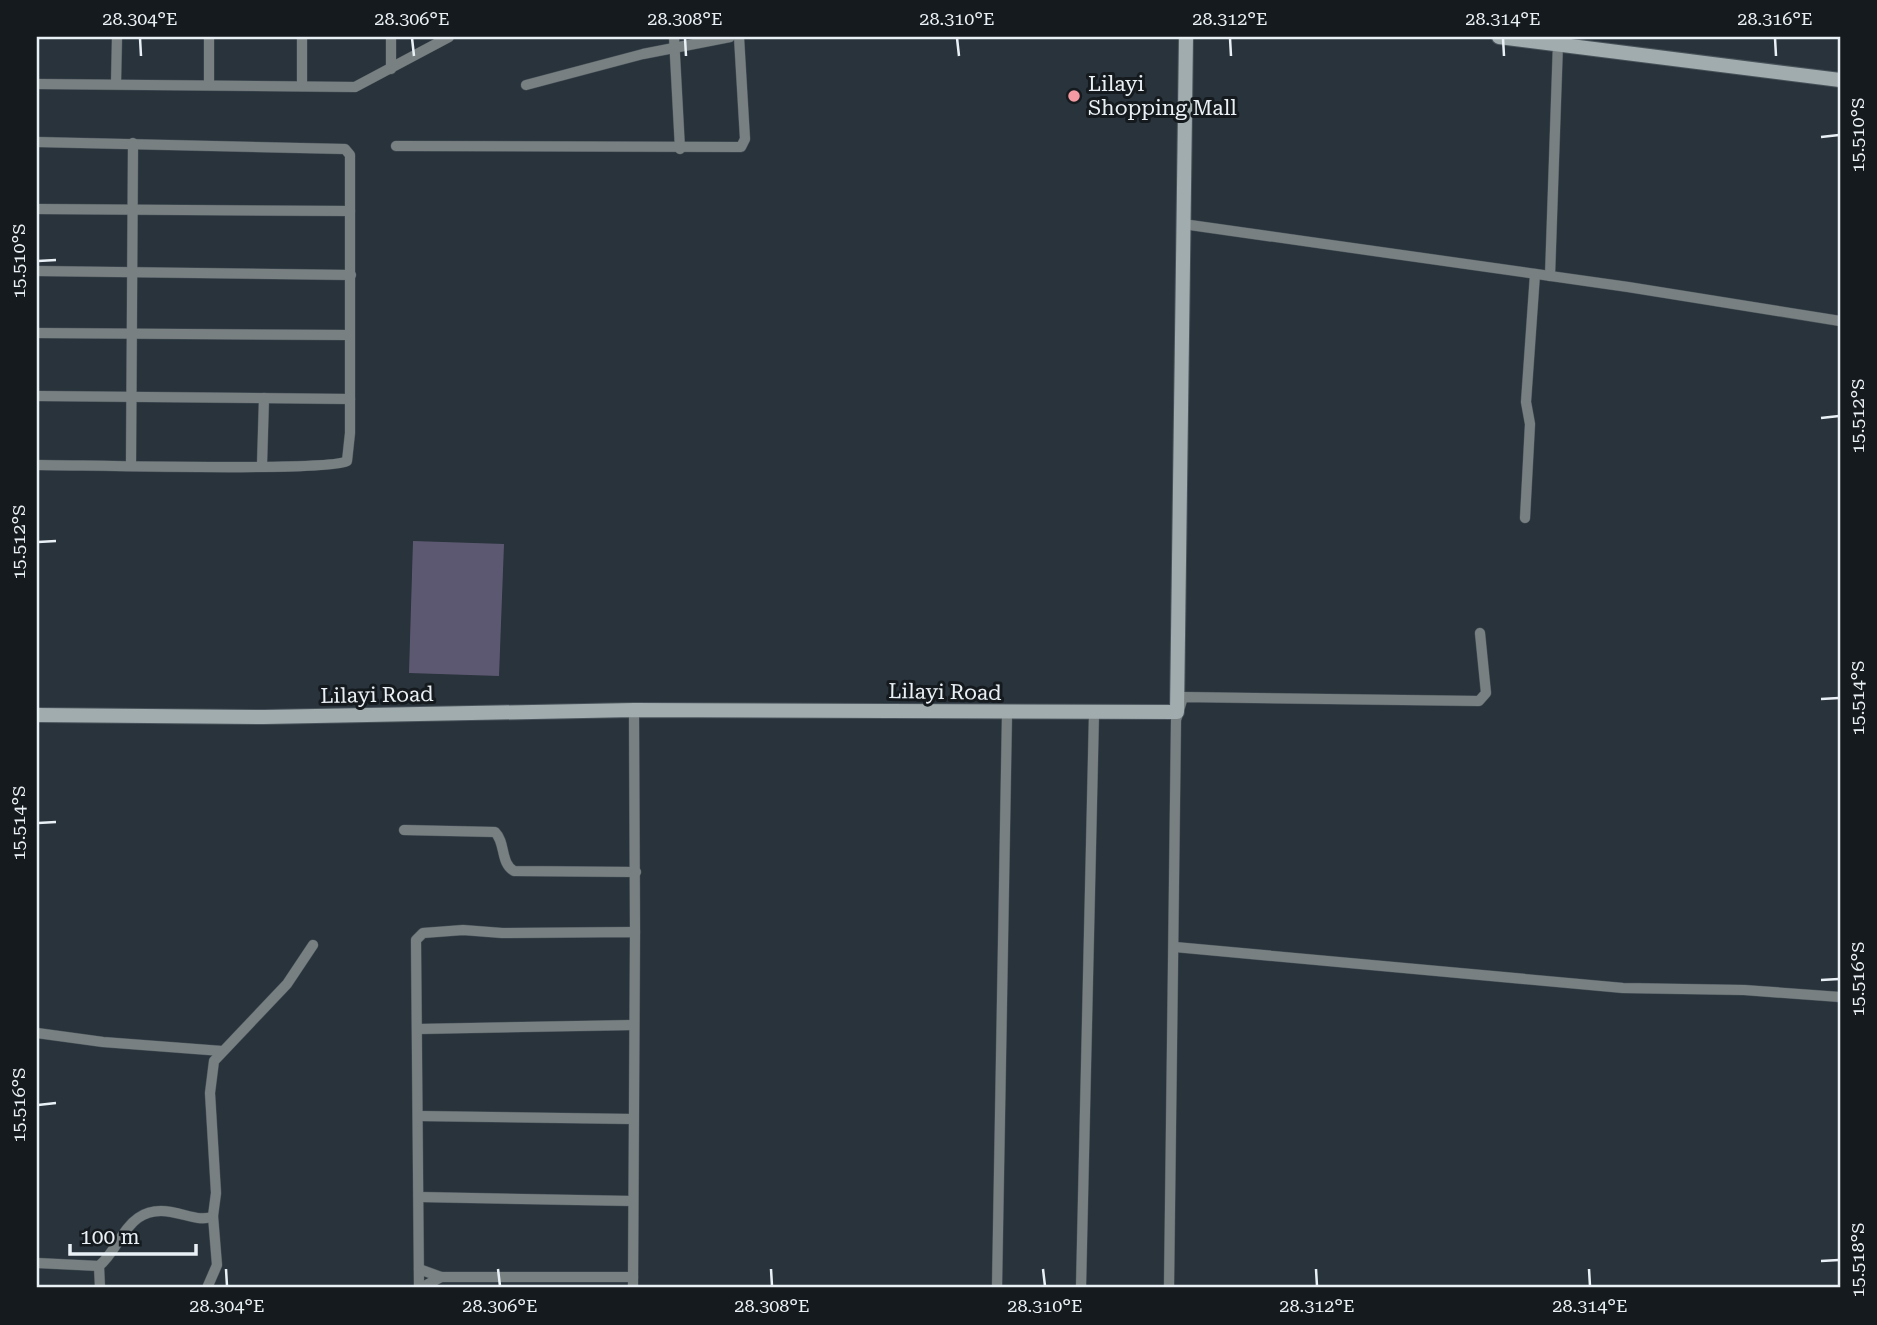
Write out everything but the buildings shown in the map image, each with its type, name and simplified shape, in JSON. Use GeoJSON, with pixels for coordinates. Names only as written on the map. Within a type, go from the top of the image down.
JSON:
{"type":"FeatureCollection","features":[{"type":"Feature","properties":{"kind":"street"},"geometry":{"type":"LineString","coordinates":[[116,84],[117,37]]}},
{"type":"Feature","properties":{"kind":"street"},"geometry":{"type":"LineString","coordinates":[[209,37],[209,85]]}},
{"type":"Feature","properties":{"kind":"street"},"geometry":{"type":"LineString","coordinates":[[302,37],[302,86]]}},
{"type":"Feature","properties":{"kind":"street"},"geometry":{"type":"LineString","coordinates":[[391,37],[391,69]]}},
{"type":"Feature","properties":{"kind":"street"},"geometry":{"type":"LineString","coordinates":[[37,84],[355,87],[449,37]]}},
{"type":"Feature","properties":{"kind":"street"},"geometry":{"type":"LineString","coordinates":[[526,85],[675,42],[730,37]]}},
{"type":"Feature","properties":{"kind":"street"},"geometry":{"type":"LineString","coordinates":[[396,146],[473,144],[680,149],[745,144],[739,37]]}},
{"type":"Feature","properties":{"kind":"street"},"geometry":{"type":"LineString","coordinates":[[1169,1288],[1186,37]]}},
{"type":"Feature","properties":{"kind":"street"},"geometry":{"type":"LineString","coordinates":[[1499,37],[1840,79]]}},
{"type":"Feature","properties":{"kind":"street"},"geometry":{"type":"LineString","coordinates":[[675,42],[680,149]]}},
{"type":"Feature","properties":{"kind":"street"},"geometry":{"type":"LineString","coordinates":[[1550,276],[1558,43]]}},
{"type":"Feature","properties":{"kind":"street"},"geometry":{"type":"LineString","coordinates":[[37,142],[345,149],[350,155],[351,275],[347,461],[338,465],[37,465]]}},
{"type":"Feature","properties":{"kind":"street"},"geometry":{"type":"LineString","coordinates":[[131,465],[133,143]]}},
{"type":"Feature","properties":{"kind":"street"},"geometry":{"type":"LineString","coordinates":[[37,209],[350,211]]}},
{"type":"Feature","properties":{"kind":"street"},"geometry":{"type":"LineString","coordinates":[[1183,224],[1550,276],[1840,321]]}},
{"type":"Feature","properties":{"kind":"street"},"geometry":{"type":"LineString","coordinates":[[37,271],[351,275]]}},
{"type":"Feature","properties":{"kind":"street"},"geometry":{"type":"LineString","coordinates":[[1525,518],[1531,424],[1526,402],[1535,274]]}},
{"type":"Feature","properties":{"kind":"street"},"geometry":{"type":"LineString","coordinates":[[37,333],[349,335]]}},
{"type":"Feature","properties":{"kind":"street"},"geometry":{"type":"LineString","coordinates":[[37,396],[350,399]]}},
{"type":"Feature","properties":{"kind":"street"},"geometry":{"type":"LineString","coordinates":[[262,465],[264,398]]}},
{"type":"Feature","properties":{"kind":"street"},"geometry":{"type":"LineString","coordinates":[[1177,712],[1183,697],[1479,701],[1486,693],[1480,633]]}},
{"type":"Feature","properties":{"kind":"street"},"geometry":{"type":"LineString","coordinates":[[419,1269],[441,1277],[633,1283],[636,872],[634,710]]}},
{"type":"Feature","properties":{"kind":"street","name":"Lilayi Road"},"geometry":{"type":"LineString","coordinates":[[37,715],[264,717],[634,710],[1007,714],[1177,712]]}},
{"type":"Feature","properties":{"kind":"street"},"geometry":{"type":"LineString","coordinates":[[1082,1288],[1094,713]]}},
{"type":"Feature","properties":{"kind":"street"},"geometry":{"type":"LineString","coordinates":[[997,1288],[1007,714]]}},
{"type":"Feature","properties":{"kind":"street"},"geometry":{"type":"LineString","coordinates":[[404,830],[495,831],[502,841],[506,864],[514,871],[636,872]]}},
{"type":"Feature","properties":{"kind":"street"},"geometry":{"type":"LineString","coordinates":[[441,1277],[420,1288],[416,940],[423,933],[463,930],[502,933],[635,932]]}},
{"type":"Feature","properties":{"kind":"street"},"geometry":{"type":"LineString","coordinates":[[206,1288],[217,1265],[210,1093],[214,1061],[288,984],[313,945]]}},
{"type":"Feature","properties":{"kind":"street"},"geometry":{"type":"LineString","coordinates":[[1175,947],[1623,988],[1744,990],[1840,998]]}},
{"type":"Feature","properties":{"kind":"street"},"geometry":{"type":"LineString","coordinates":[[418,1029],[634,1025]]}},
{"type":"Feature","properties":{"kind":"street"},"geometry":{"type":"LineString","coordinates":[[37,1033],[115,1043],[222,1051]]}},
{"type":"Feature","properties":{"kind":"street"},"geometry":{"type":"LineString","coordinates":[[418,1116],[633,1119]]}},
{"type":"Feature","properties":{"kind":"street"},"geometry":{"type":"LineString","coordinates":[[418,1197],[633,1201]]}},
{"type":"Feature","properties":{"kind":"street"},"geometry":{"type":"LineString","coordinates":[[37,1263],[99,1266],[110,1257],[141,1217],[175,1211],[203,1219],[213,1216]]}},
{"type":"Feature","properties":{"kind":"street"},"geometry":{"type":"LineString","coordinates":[[99,1266],[100,1288]]}},
{"type":"Feature","properties":{"kind":"shaded area"},"geometry":{"type":"Polygon","coordinates":[[[413,541],[504,544],[499,676],[409,673],[413,541]]]}},
{"type":"Feature","properties":{"kind":"place","name":"Lilayi Shopping Mall"},"geometry":{"type":"Point","coordinates":[1074,96]}}]}
